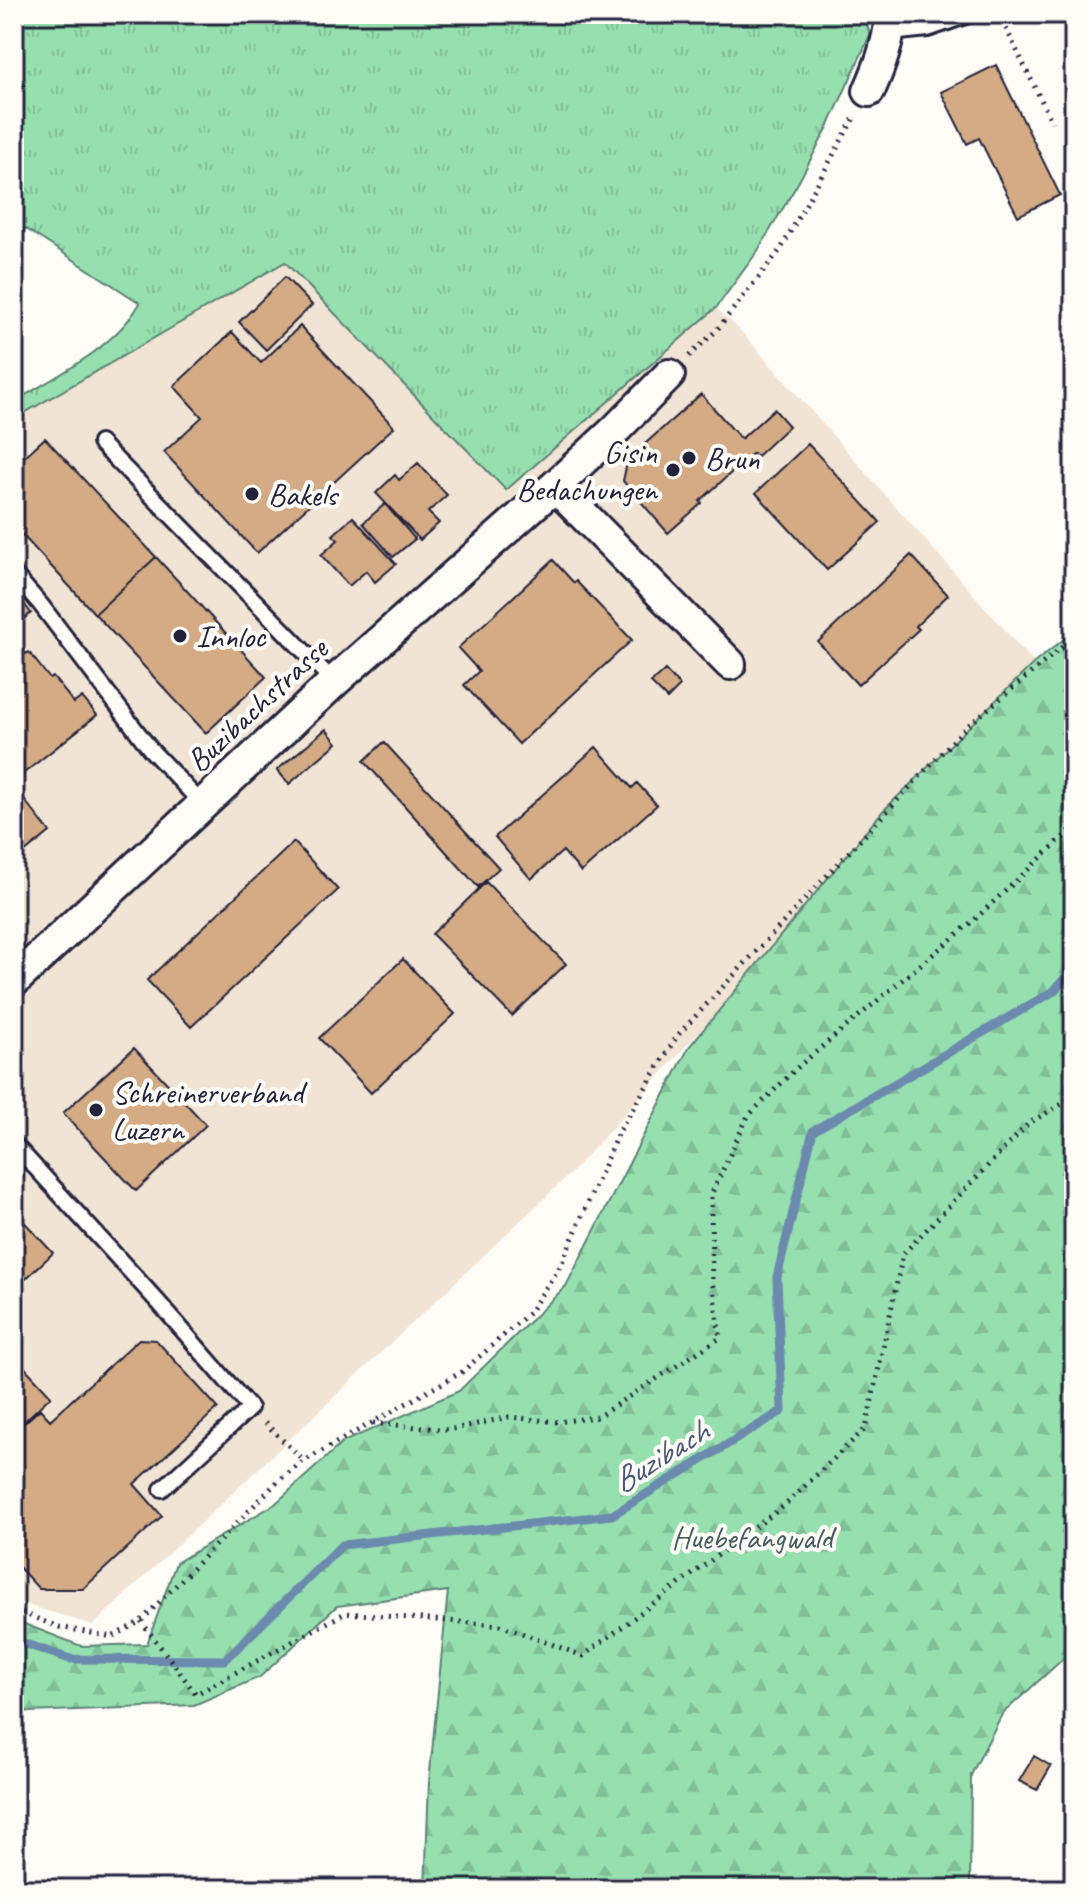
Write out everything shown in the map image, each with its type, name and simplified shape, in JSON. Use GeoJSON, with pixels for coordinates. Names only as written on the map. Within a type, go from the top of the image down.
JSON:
{"type":"FeatureCollection","features":[{"type":"Feature","properties":{"kind":"street"},"geometry":{"type":"LineString","coordinates":[[869,91],[881,63],[890,24]]}},
{"type":"Feature","properties":{"kind":"street","name":"Buzibachstrasse"},"geometry":{"type":"LineString","coordinates":[[14,981],[334,682],[555,486],[669,375]]}},
{"type":"Feature","properties":{"kind":"street"},"geometry":{"type":"LineString","coordinates":[[555,486],[730,664]]}},
{"type":"Feature","properties":{"kind":"lane"},"geometry":{"type":"LineString","coordinates":[[890,24],[928,29],[971,14]]}},
{"type":"Feature","properties":{"kind":"lane"},"geometry":{"type":"LineString","coordinates":[[100,443],[334,682]]}},
{"type":"Feature","properties":{"kind":"lane"},"geometry":{"type":"LineString","coordinates":[[14,574],[151,750],[203,805]]}},
{"type":"Feature","properties":{"kind":"lane"},"geometry":{"type":"LineString","coordinates":[[14,1144],[250,1408],[162,1489]]}},
{"type":"Feature","properties":{"kind":"path"},"geometry":{"type":"LineString","coordinates":[[999,14],[1052,122]]}},
{"type":"Feature","properties":{"kind":"path"},"geometry":{"type":"LineString","coordinates":[[669,375],[716,331],[781,249],[869,91]]}},
{"type":"Feature","properties":{"kind":"path"},"geometry":{"type":"LineString","coordinates":[[14,1610],[59,1627],[112,1637],[141,1621],[278,1481],[304,1461],[462,1372],[529,1313],[561,1265],[617,1135],[677,1036],[964,729],[1074,637]]}},
{"type":"Feature","properties":{"kind":"path"},"geometry":{"type":"LineString","coordinates":[[372,1423],[449,1430],[509,1417],[558,1422],[597,1417],[720,1338],[712,1281],[711,1195],[748,1116],[799,1066],[973,921],[1074,827]]}},
{"type":"Feature","properties":{"kind":"path"},"geometry":{"type":"LineString","coordinates":[[141,1621],[196,1694],[345,1613],[500,1625],[583,1656],[785,1505],[866,1428],[903,1254],[1029,1123],[1074,1097]]}},
{"type":"Feature","properties":{"kind":"path"},"geometry":{"type":"LineString","coordinates":[[250,1408],[304,1461]]}},
{"type":"Feature","properties":{"kind":"shaded area"},"geometry":{"type":"Polygon","coordinates":[[[285,262],[506,490],[716,308],[737,327],[1034,663],[572,1172],[93,1625],[14,1601],[14,419],[285,262]]]}},
{"type":"Feature","properties":{"kind":"green space"},"geometry":{"type":"Polygon","coordinates":[[[14,14],[864,14],[870,35],[829,125],[798,183],[757,252],[716,308],[506,490],[285,262],[14,419],[14,402],[100,347],[116,334],[140,303],[14,221],[14,14]]]}},
{"type":"Feature","properties":{"kind":"green space","name":"Huebefangwald"},"geometry":{"type":"Polygon","coordinates":[[[1074,631],[1074,1649],[1002,1714],[971,1775],[970,1889],[425,1889],[429,1782],[448,1591],[337,1606],[260,1677],[194,1705],[29,1712],[14,1704],[14,1620],[81,1646],[147,1644],[176,1563],[275,1504],[343,1442],[459,1391],[566,1286],[689,1047],[882,812],[1034,663],[1074,631]]]}},
{"type":"Feature","properties":{"kind":"building"},"geometry":{"type":"Polygon","coordinates":[[[996,65],[1060,195],[1018,216],[979,138],[967,144],[941,92],[996,65]]]}},
{"type":"Feature","properties":{"kind":"building"},"geometry":{"type":"Polygon","coordinates":[[[285,277],[312,305],[266,350],[239,322],[285,277]]]}},
{"type":"Feature","properties":{"kind":"building"},"geometry":{"type":"Polygon","coordinates":[[[300,326],[394,427],[257,553],[164,452],[202,417],[174,386],[232,332],[261,363],[300,326]]]}},
{"type":"Feature","properties":{"kind":"building"},"geometry":{"type":"Polygon","coordinates":[[[701,394],[741,439],[774,409],[789,426],[757,456],[753,453],[668,533],[623,481],[626,467],[636,459],[637,451],[701,394]]]}},
{"type":"Feature","properties":{"kind":"building"},"geometry":{"type":"Polygon","coordinates":[[[45,438],[156,557],[95,614],[14,526],[14,466],[45,438]]]}},
{"type":"Feature","properties":{"kind":"building"},"geometry":{"type":"Polygon","coordinates":[[[808,444],[880,522],[827,570],[756,493],[808,444]]]}},
{"type":"Feature","properties":{"kind":"building"},"geometry":{"type":"Polygon","coordinates":[[[418,463],[447,495],[428,512],[439,523],[420,540],[376,493],[395,475],[399,480],[418,463]]]}},
{"type":"Feature","properties":{"kind":"building"},"geometry":{"type":"Polygon","coordinates":[[[385,504],[415,539],[393,557],[363,523],[385,504]]]}},
{"type":"Feature","properties":{"kind":"building"},"geometry":{"type":"Polygon","coordinates":[[[353,517],[396,564],[375,582],[366,571],[349,586],[321,555],[338,540],[333,535],[353,517]]]}},
{"type":"Feature","properties":{"kind":"building"},"geometry":{"type":"Polygon","coordinates":[[[911,555],[948,595],[916,626],[919,629],[858,685],[818,642],[911,555]]]}},
{"type":"Feature","properties":{"kind":"building"},"geometry":{"type":"Polygon","coordinates":[[[156,557],[266,677],[206,733],[95,614],[156,557]]]}},
{"type":"Feature","properties":{"kind":"building"},"geometry":{"type":"Polygon","coordinates":[[[553,560],[632,640],[519,744],[464,685],[479,671],[458,648],[553,560]]]}},
{"type":"Feature","properties":{"kind":"building"},"geometry":{"type":"Polygon","coordinates":[[[14,591],[31,613],[14,627],[14,591]]]}},
{"type":"Feature","properties":{"kind":"building"},"geometry":{"type":"Polygon","coordinates":[[[14,640],[26,654],[29,652],[50,679],[53,677],[74,703],[82,697],[97,715],[14,781],[14,640]]]}},
{"type":"Feature","properties":{"kind":"building"},"geometry":{"type":"Polygon","coordinates":[[[665,670],[680,686],[667,699],[651,683],[665,670]]]}},
{"type":"Feature","properties":{"kind":"building"},"geometry":{"type":"Polygon","coordinates":[[[326,729],[337,743],[289,784],[277,770],[326,729]]]}},
{"type":"Feature","properties":{"kind":"building"},"geometry":{"type":"Polygon","coordinates":[[[384,742],[499,868],[478,887],[364,761],[384,742]]]}},
{"type":"Feature","properties":{"kind":"building"},"geometry":{"type":"Polygon","coordinates":[[[596,747],[632,788],[637,783],[657,805],[581,872],[563,851],[531,879],[495,837],[596,747]]]}},
{"type":"Feature","properties":{"kind":"building"},"geometry":{"type":"Polygon","coordinates":[[[14,787],[50,832],[14,861],[14,787]]]}},
{"type":"Feature","properties":{"kind":"building"},"geometry":{"type":"Polygon","coordinates":[[[294,842],[338,890],[191,1027],[147,980],[294,842]]]}},
{"type":"Feature","properties":{"kind":"building"},"geometry":{"type":"Polygon","coordinates":[[[486,882],[566,964],[512,1016],[432,934],[486,882]]]}},
{"type":"Feature","properties":{"kind":"building"},"geometry":{"type":"Polygon","coordinates":[[[403,959],[455,1014],[371,1093],[319,1038],[403,959]]]}},
{"type":"Feature","properties":{"kind":"building"},"geometry":{"type":"Polygon","coordinates":[[[134,1048],[206,1125],[136,1191],[63,1113],[134,1048]]]}},
{"type":"Feature","properties":{"kind":"building"},"geometry":{"type":"Polygon","coordinates":[[[14,1211],[53,1253],[14,1290],[14,1211]]]}},
{"type":"Feature","properties":{"kind":"building"},"geometry":{"type":"Polygon","coordinates":[[[139,1339],[156,1340],[218,1408],[134,1484],[162,1516],[83,1589],[39,1589],[14,1562],[14,1432],[40,1409],[50,1420],[139,1339]]]}},
{"type":"Feature","properties":{"kind":"building"},"geometry":{"type":"Polygon","coordinates":[[[14,1356],[51,1396],[14,1431],[14,1356]]]}},
{"type":"Feature","properties":{"kind":"building"},"geometry":{"type":"Polygon","coordinates":[[[1034,1756],[1051,1766],[1037,1790],[1019,1781],[1034,1756]]]}},
{"type":"Feature","properties":{"kind":"waterway","name":"Buzibach"},"geometry":{"type":"LineString","coordinates":[[14,1640],[70,1659],[225,1660],[342,1545],[612,1515],[782,1411],[777,1277],[813,1131],[1054,991],[1074,967]]}},
{"type":"Feature","properties":{"kind":"place","name":"Brun"},"geometry":{"type":"Point","coordinates":[689,458]}},
{"type":"Feature","properties":{"kind":"place","name":"Gisin Bedachungen"},"geometry":{"type":"Point","coordinates":[673,470]}},
{"type":"Feature","properties":{"kind":"place","name":"Bakels"},"geometry":{"type":"Point","coordinates":[252,494]}},
{"type":"Feature","properties":{"kind":"place","name":"Innloc"},"geometry":{"type":"Point","coordinates":[180,636]}},
{"type":"Feature","properties":{"kind":"place","name":"Schreinerverband Luzern"},"geometry":{"type":"Point","coordinates":[96,1110]}}]}
